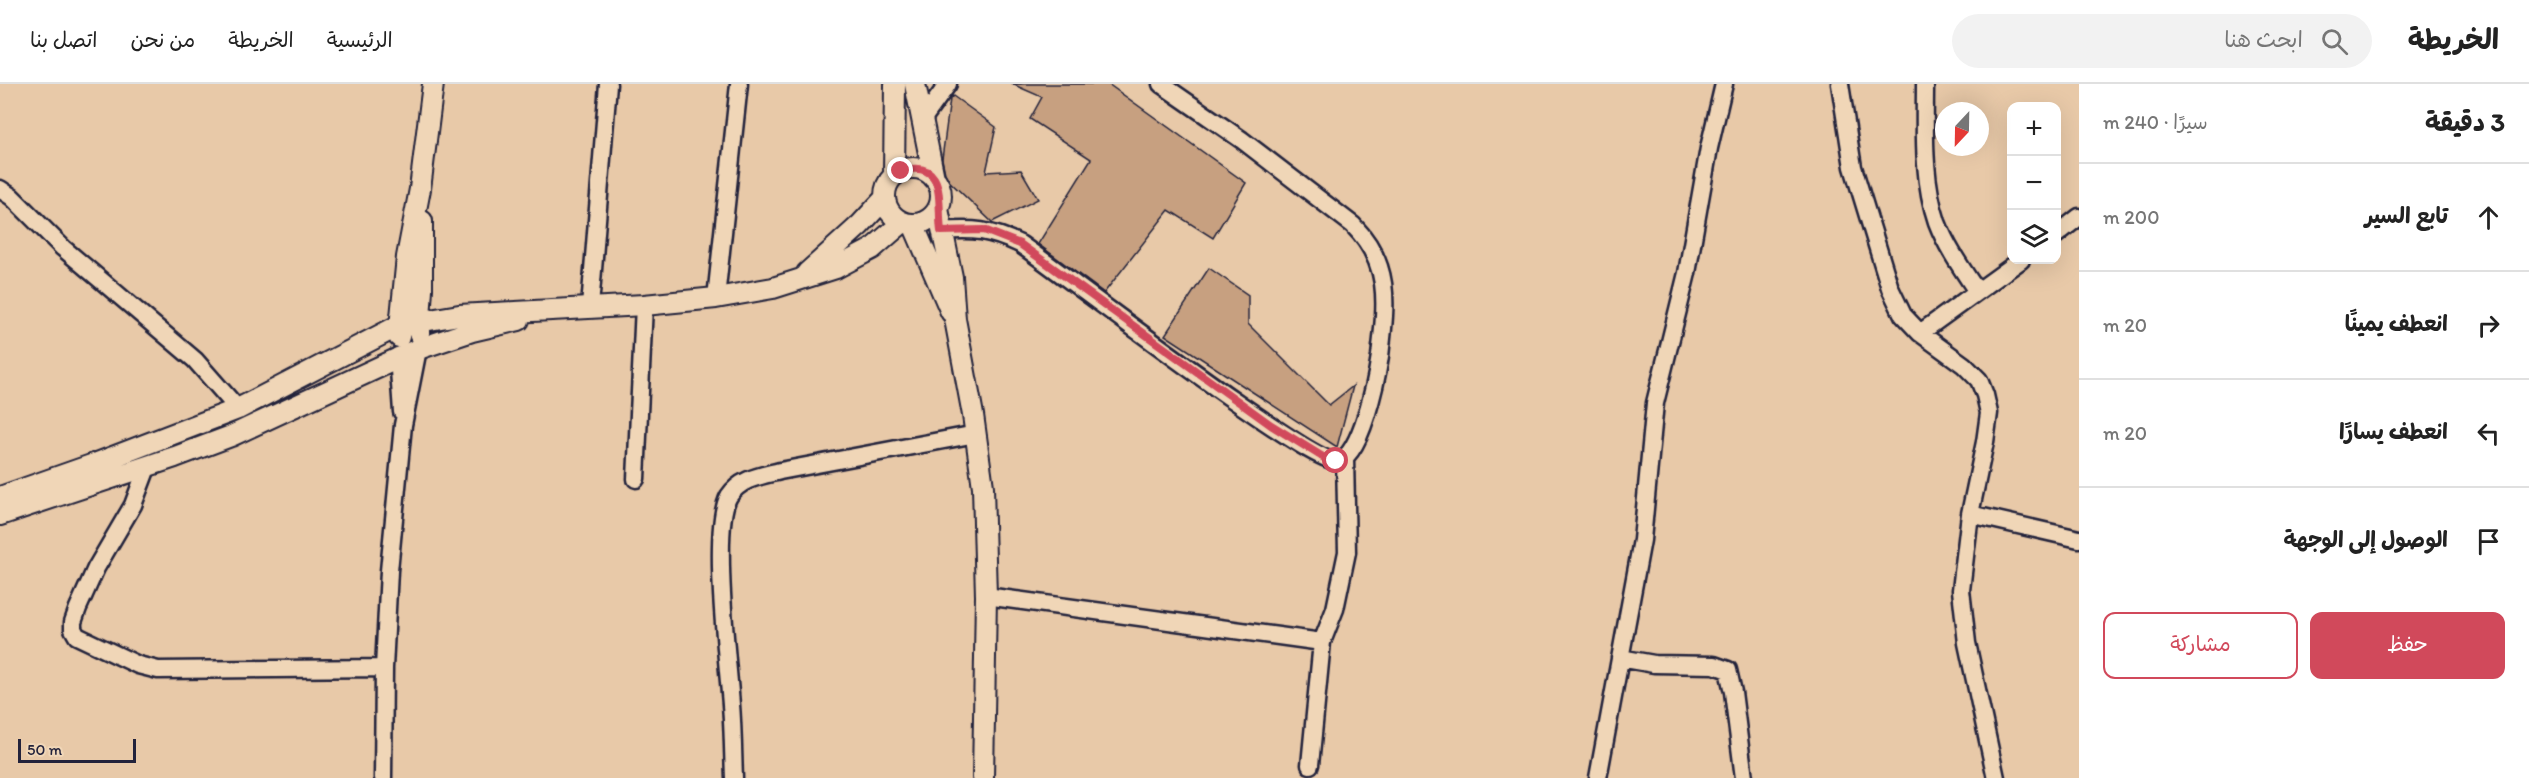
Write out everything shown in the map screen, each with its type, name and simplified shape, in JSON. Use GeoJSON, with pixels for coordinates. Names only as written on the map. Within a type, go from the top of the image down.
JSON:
{"type":"FeatureCollection","features":[{"type":"Feature","properties":{"kind":"street"},"geometry":{"type":"LineString","coordinates":[[403,425],[398,356],[400,326],[407,257],[420,189],[433,84]]}},
{"type":"Feature","properties":{"kind":"street"},"geometry":{"type":"LineString","coordinates":[[590,307],[608,84]]}},
{"type":"Feature","properties":{"kind":"street"},"geometry":{"type":"LineString","coordinates":[[716,298],[739,84]]}},
{"type":"Feature","properties":{"kind":"street"},"geometry":{"type":"LineString","coordinates":[[894,176],[895,84]]}},
{"type":"Feature","properties":{"kind":"street"},"geometry":{"type":"LineString","coordinates":[[915,84],[934,178],[941,198],[938,209],[941,231],[952,277],[955,320],[976,434],[982,487],[986,596],[983,778]]}},
{"type":"Feature","properties":{"kind":"street"},"geometry":{"type":"LineString","coordinates":[[922,120],[948,84]]}},
{"type":"Feature","properties":{"kind":"street"},"geometry":{"type":"LineString","coordinates":[[1161,84],[1242,140],[1353,225],[1368,240],[1383,273],[1386,310],[1379,362],[1368,410],[1356,443],[1345,459],[1347,552],[1335,609],[1322,642],[1310,765]]}},
{"type":"Feature","properties":{"kind":"street"},"geometry":{"type":"LineString","coordinates":[[1598,778],[1642,540],[1655,403],[1687,273],[1709,148],[1724,84]]}},
{"type":"Feature","properties":{"kind":"street"},"geometry":{"type":"LineString","coordinates":[[1840,84],[1853,167],[1890,288],[1903,315],[1920,333],[1979,380],[1985,395],[1989,413],[1970,514],[1961,590],[1967,643],[1996,778]]}},
{"type":"Feature","properties":{"kind":"street"},"geometry":{"type":"LineString","coordinates":[[1925,84],[1927,180],[1937,222],[1957,261],[1976,290]]}},
{"type":"Feature","properties":{"kind":"street"},"geometry":{"type":"LineString","coordinates":[[934,178],[918,169],[901,171],[887,186],[885,198],[891,213],[908,223],[955,320]]}},
{"type":"Feature","properties":{"kind":"street"},"geometry":{"type":"LineString","coordinates":[[0,189],[12,197],[63,248],[195,360],[238,409]]}},
{"type":"Feature","properties":{"kind":"street"},"geometry":{"type":"LineString","coordinates":[[383,778],[384,668],[389,571],[403,425],[418,349],[420,320],[423,245],[420,189]]}},
{"type":"Feature","properties":{"kind":"street"},"geometry":{"type":"LineString","coordinates":[[802,278],[860,225],[885,198]]}},
{"type":"Feature","properties":{"kind":"street"},"geometry":{"type":"LineString","coordinates":[[0,497],[238,409],[400,326],[420,320],[496,312],[644,305],[716,298],[773,288],[836,268],[866,252],[908,223],[928,220],[938,209]]}},
{"type":"Feature","properties":{"kind":"street"},"geometry":{"type":"LineString","coordinates":[[2061,231],[2079,217]]}},
{"type":"Feature","properties":{"kind":"street"},"geometry":{"type":"LineString","coordinates":[[941,231],[984,230],[1020,244],[1271,425],[1326,459],[1336,461],[1345,459]]}},
{"type":"Feature","properties":{"kind":"street"},"geometry":{"type":"LineString","coordinates":[[1920,333],[1976,290],[2015,264]]}},
{"type":"Feature","properties":{"kind":"street"},"geometry":{"type":"LineString","coordinates":[[636,479],[644,305]]}},
{"type":"Feature","properties":{"kind":"street"},"geometry":{"type":"LineString","coordinates":[[0,514],[240,432],[398,356],[472,331],[552,311]]}},
{"type":"Feature","properties":{"kind":"street"},"geometry":{"type":"LineString","coordinates":[[734,778],[733,727],[722,589],[721,525],[727,499],[736,486],[752,478],[771,473],[976,434]]}},
{"type":"Feature","properties":{"kind":"street"},"geometry":{"type":"LineString","coordinates":[[148,465],[133,505],[96,568],[78,608],[73,622],[73,629],[77,636],[138,665],[158,670],[384,668]]}},
{"type":"Feature","properties":{"kind":"street"},"geometry":{"type":"LineString","coordinates":[[1970,514],[2079,539]]}},
{"type":"Feature","properties":{"kind":"street"},"geometry":{"type":"LineString","coordinates":[[986,596],[1322,642]]}},
{"type":"Feature","properties":{"kind":"street"},"geometry":{"type":"LineString","coordinates":[[1620,658],[1654,664],[1714,666],[1728,670],[1744,778]]}},
{"type":"Feature","properties":{"kind":"building"},"geometry":{"type":"Polygon","coordinates":[[[1012,84],[1108,84],[1246,183],[1213,238],[1169,210],[1104,293],[1038,244],[1091,159],[1030,119],[1042,97],[1012,84]]]}},
{"type":"Feature","properties":{"kind":"building"},"geometry":{"type":"Polygon","coordinates":[[[953,96],[996,127],[986,172],[1021,170],[1038,199],[992,222],[946,178],[942,159],[950,99],[953,96]]]}},
{"type":"Feature","properties":{"kind":"building"},"geometry":{"type":"Polygon","coordinates":[[[1209,268],[1248,295],[1248,324],[1329,405],[1353,386],[1337,447],[1165,335],[1209,268]]]}},
{"type":"Feature","properties":{"kind":"route"},"geometry":{"type":"LineString","coordinates":[[901,171],[918,169],[934,178],[941,198],[938,209],[941,231],[984,230],[1020,244],[1140,333],[1271,425],[1326,459],[1336,461]]}}]}
